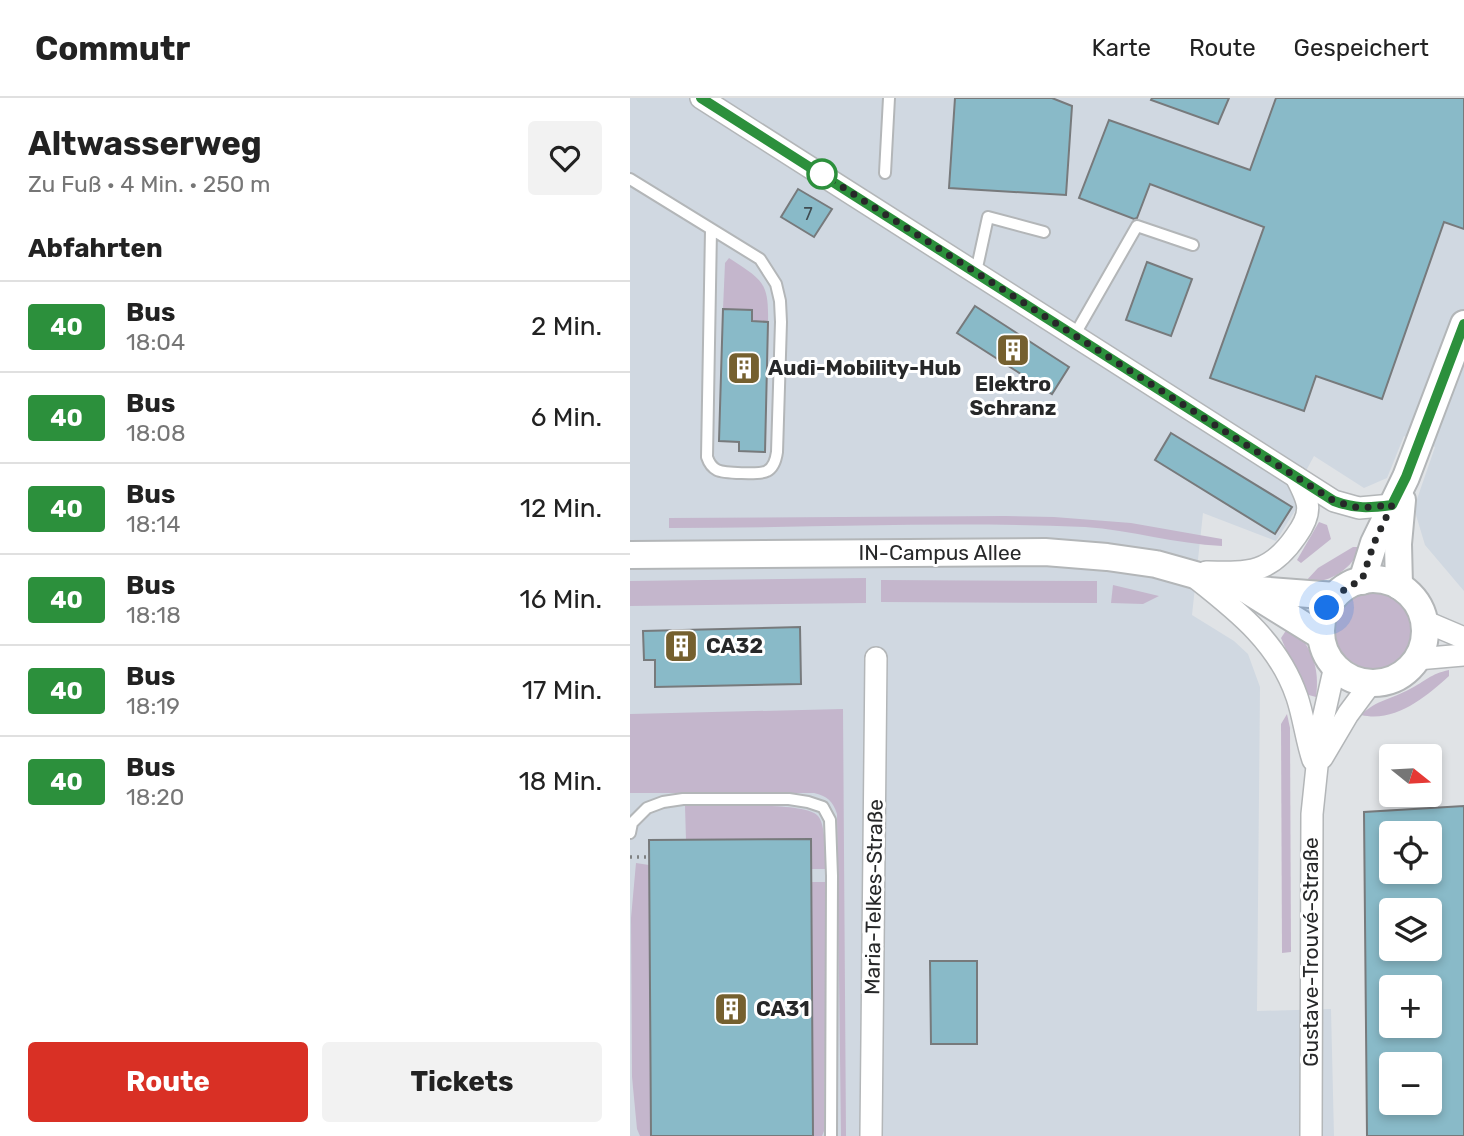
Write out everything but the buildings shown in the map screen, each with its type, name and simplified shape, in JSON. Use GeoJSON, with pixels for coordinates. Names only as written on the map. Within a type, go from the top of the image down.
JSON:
{"type":"FeatureCollection","features":[{"type":"Feature","properties":{"kind":"street"},"geometry":{"type":"LineString","coordinates":[[701,98],[1334,501],[1352,507],[1392,505]]}},
{"type":"Feature","properties":{"kind":"street"},"geometry":{"type":"LineString","coordinates":[[1362,580],[1374,543],[1406,477],[1464,324]]}},
{"type":"Feature","properties":{"kind":"street"},"geometry":{"type":"LineString","coordinates":[[1187,571],[1247,571],[1272,563],[1284,554],[1303,527],[1309,510],[1308,501],[1296,477]]}},
{"type":"Feature","properties":{"kind":"street"},"geometry":{"type":"LineString","coordinates":[[1399,586],[1399,519],[1406,477]]}},
{"type":"Feature","properties":{"kind":"street","name":"IN-Campus Allee"},"geometry":{"type":"LineString","coordinates":[[630,555],[1045,552],[1128,560],[1187,571],[1245,589],[1335,596]]}},
{"type":"Feature","properties":{"kind":"street","name":"Gustave-Trouvé-Straße"},"geometry":{"type":"LineString","coordinates":[[1187,571],[1260,632],[1278,656],[1298,699],[1307,742],[1317,769]]}},
{"type":"Feature","properties":{"kind":"street"},"geometry":{"type":"LineString","coordinates":[[1374,579],[1399,586],[1415,601],[1424,621],[1425,634],[1418,659],[1409,669],[1385,682],[1371,683],[1345,675],[1335,666],[1321,636],[1322,621],[1327,608],[1335,596],[1347,586],[1362,580],[1374,579]]}},
{"type":"Feature","properties":{"kind":"street","name":"IN-Campus Allee"},"geometry":{"type":"LineString","coordinates":[[1245,589],[1321,636]]}},
{"type":"Feature","properties":{"kind":"street"},"geometry":{"type":"LineString","coordinates":[[1424,621],[1464,638]]}},
{"type":"Feature","properties":{"kind":"street"},"geometry":{"type":"LineString","coordinates":[[1418,659],[1464,656]]}},
{"type":"Feature","properties":{"kind":"street","name":"Maria-Telkes-Straße"},"geometry":{"type":"LineString","coordinates":[[871,1136],[876,658]]}},
{"type":"Feature","properties":{"kind":"street","name":"Gustave-Trouvé-Straße"},"geometry":{"type":"LineString","coordinates":[[1311,1136],[1312,814],[1321,728],[1335,666]]}},
{"type":"Feature","properties":{"kind":"street","name":"Gustave-Trouvé-Straße"},"geometry":{"type":"LineString","coordinates":[[1317,769],[1331,741],[1371,683]]}},
{"type":"Feature","properties":{"kind":"lane"},"geometry":{"type":"LineString","coordinates":[[885,173],[889,98]]}},
{"type":"Feature","properties":{"kind":"lane"},"geometry":{"type":"LineString","coordinates":[[630,179],[760,260],[776,284],[780,301],[777,452],[772,466],[761,473],[721,471],[714,468],[707,457],[710,230]]}},
{"type":"Feature","properties":{"kind":"lane"},"geometry":{"type":"LineString","coordinates":[[976,272],[988,217],[1044,232]]}},
{"type":"Feature","properties":{"kind":"lane"},"geometry":{"type":"LineString","coordinates":[[1074,336],[1137,226],[1193,245]]}},
{"type":"Feature","properties":{"kind":"lane"},"geometry":{"type":"LineString","coordinates":[[630,833],[632,824],[647,808],[683,799],[789,799],[822,807],[830,820],[832,876],[831,1136]]}},
{"type":"Feature","properties":{"kind":"path"},"geometry":{"type":"LineString","coordinates":[[630,857],[649,857]]}},
{"type":"Feature","properties":{"kind":"shaded area"},"geometry":{"type":"Polygon","coordinates":[[[630,98],[1464,98],[1464,591],[1425,545],[1416,515],[1416,502],[1435,447],[1404,436],[1387,478],[1364,488],[1314,456],[1294,493],[1298,506],[1276,541],[1203,513],[1192,615],[1234,641],[1248,654],[1260,687],[1257,1011],[1331,1009],[1334,1136],[630,1136],[630,98]]]}},
{"type":"Feature","properties":{"kind":"shaded area"},"geometry":{"type":"Polygon","coordinates":[[[729,258],[761,283],[767,298],[768,322],[752,321],[752,310],[723,309],[725,263],[729,258]]]}},
{"type":"Feature","properties":{"kind":"shaded area"},"geometry":{"type":"Polygon","coordinates":[[[1005,516],[1131,523],[1222,539],[1222,546],[1085,527],[1033,525],[669,528],[669,518],[1005,516]]]}},
{"type":"Feature","properties":{"kind":"shaded area"},"geometry":{"type":"Polygon","coordinates":[[[1319,522],[1327,525],[1331,539],[1301,563],[1297,560],[1319,522]]]}},
{"type":"Feature","properties":{"kind":"shaded area"},"geometry":{"type":"Polygon","coordinates":[[[1353,547],[1362,547],[1352,562],[1339,574],[1323,580],[1305,582],[1318,568],[1353,547]]]}},
{"type":"Feature","properties":{"kind":"shaded area"},"geometry":{"type":"Polygon","coordinates":[[[866,578],[866,603],[630,606],[630,581],[866,578]]]}},
{"type":"Feature","properties":{"kind":"shaded area"},"geometry":{"type":"Polygon","coordinates":[[[881,580],[1097,581],[1097,603],[881,602],[881,580]]]}},
{"type":"Feature","properties":{"kind":"shaded area"},"geometry":{"type":"Polygon","coordinates":[[[1113,585],[1159,596],[1143,604],[1111,603],[1113,585]]]}},
{"type":"Feature","properties":{"kind":"shaded area"},"geometry":{"type":"Polygon","coordinates":[[[1374,591],[1389,594],[1406,608],[1413,630],[1410,645],[1396,662],[1374,669],[1359,666],[1342,652],[1335,630],[1338,615],[1352,598],[1374,591]]]}},
{"type":"Feature","properties":{"kind":"shaded area"},"geometry":{"type":"Polygon","coordinates":[[[1289,626],[1309,649],[1313,658],[1317,676],[1316,697],[1305,694],[1281,638],[1289,626]]]}},
{"type":"Feature","properties":{"kind":"shaded area"},"geometry":{"type":"Polygon","coordinates":[[[1449,670],[1449,676],[1430,692],[1398,712],[1361,715],[1378,703],[1449,670]]]}},
{"type":"Feature","properties":{"kind":"shaded area"},"geometry":{"type":"Polygon","coordinates":[[[843,709],[846,1136],[841,1136],[837,814],[834,806],[826,798],[814,793],[630,793],[630,714],[843,709]]]}},
{"type":"Feature","properties":{"kind":"shaded area"},"geometry":{"type":"Polygon","coordinates":[[[1287,714],[1290,728],[1291,952],[1282,953],[1281,724],[1287,714]]]}},
{"type":"Feature","properties":{"kind":"shaded area"},"geometry":{"type":"Polygon","coordinates":[[[685,806],[777,806],[810,811],[821,820],[826,869],[812,869],[811,839],[686,840],[685,806]]]}},
{"type":"Feature","properties":{"kind":"shaded area"},"geometry":{"type":"Polygon","coordinates":[[[636,863],[649,865],[651,1136],[640,1136],[637,1129],[632,1077],[631,918],[636,863]]]}},
{"type":"Feature","properties":{"kind":"shaded area"},"geometry":{"type":"Polygon","coordinates":[[[812,882],[827,882],[822,1136],[813,1136],[812,882]]]}},
{"type":"Feature","properties":{"kind":"bus line","name":"40"},"geometry":{"type":"LineString","coordinates":[[701,98],[1334,501],[1352,507],[1392,505],[1406,477],[1464,324]]}},
{"type":"Feature","properties":{"kind":"place","name":"Elektro Schranz"},"geometry":{"type":"Point","coordinates":[1013,350]}},
{"type":"Feature","properties":{"kind":"place","name":"Audi-Mobility-Hub"},"geometry":{"type":"Point","coordinates":[744,368]}},
{"type":"Feature","properties":{"kind":"place","name":"CA32"},"geometry":{"type":"Point","coordinates":[681,646]}},
{"type":"Feature","properties":{"kind":"place","name":"CA31"},"geometry":{"type":"Point","coordinates":[731,1009]}},
{"type":"Feature","properties":{"kind":"route"},"geometry":{"type":"LineString","coordinates":[[822,174],[1334,501],[1359,508],[1392,505],[1374,543],[1362,580],[1347,586],[1335,596],[1327,608]]}}]}
